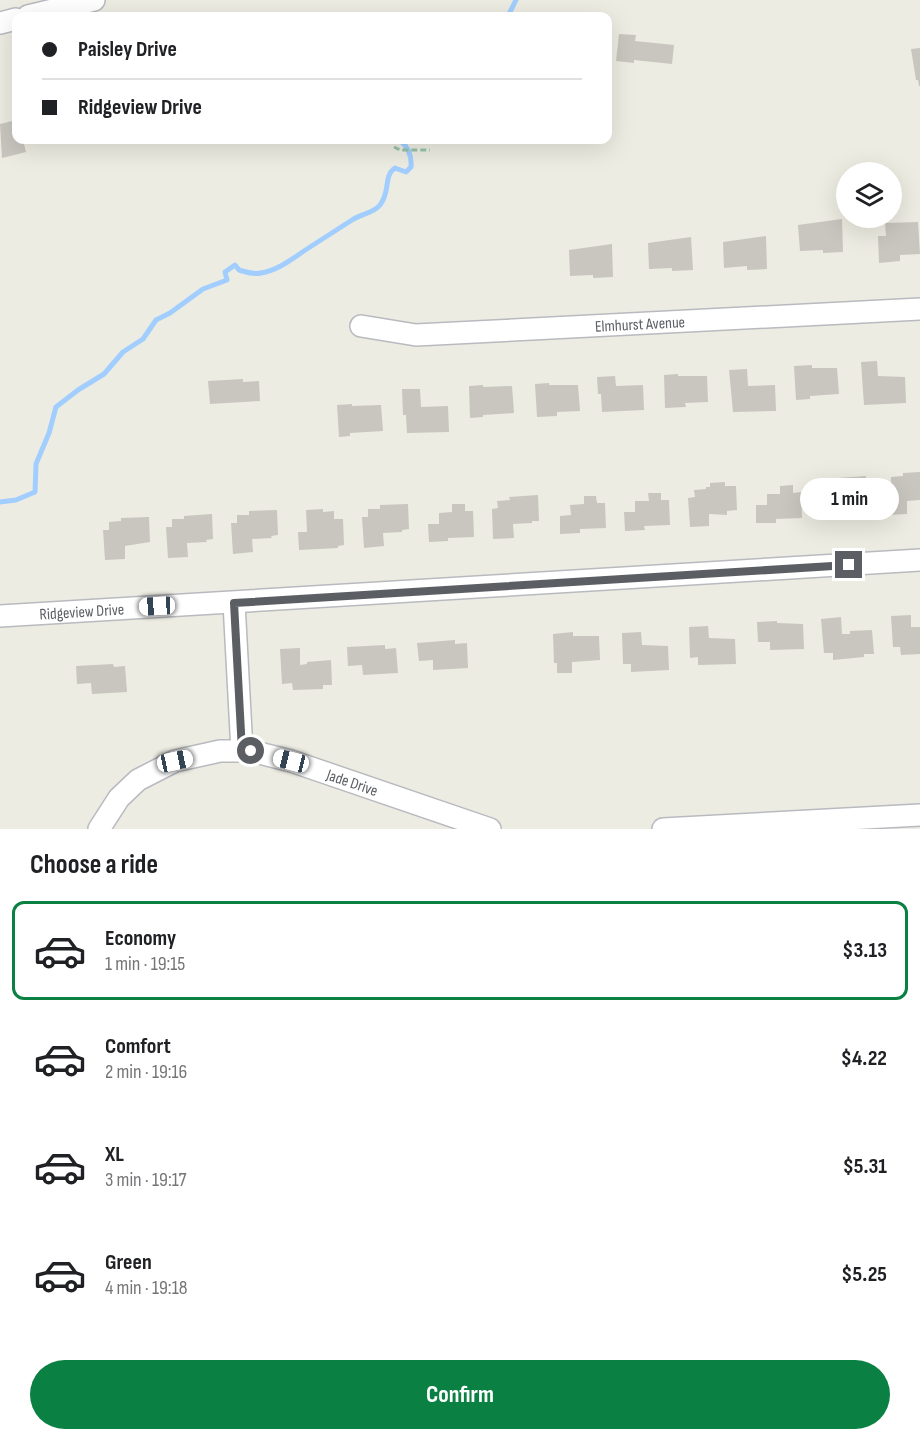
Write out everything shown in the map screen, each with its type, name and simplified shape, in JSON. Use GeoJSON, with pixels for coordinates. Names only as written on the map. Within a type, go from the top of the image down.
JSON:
{"type":"FeatureCollection","features":[{"type":"Feature","properties":{"kind":"street"},"geometry":{"type":"LineString","coordinates":[[44,12],[94,0]]}},
{"type":"Feature","properties":{"kind":"street","name":"Elmhurst Avenue"},"geometry":{"type":"LineString","coordinates":[[361,326],[416,335],[920,309]]}},
{"type":"Feature","properties":{"kind":"street","name":"Ridgeview Drive"},"geometry":{"type":"LineString","coordinates":[[0,616],[920,560]]}},
{"type":"Feature","properties":{"kind":"street"},"geometry":{"type":"LineString","coordinates":[[234,603],[242,751]]}},
{"type":"Feature","properties":{"kind":"street","name":"Jade Drive"},"geometry":{"type":"LineString","coordinates":[[99,829],[118,798],[138,780],[175,761],[220,752],[242,751],[291,761],[490,829]]}},
{"type":"Feature","properties":{"kind":"street"},"geometry":{"type":"LineString","coordinates":[[663,829],[920,815]]}},
{"type":"Feature","properties":{"kind":"path"},"geometry":{"type":"LineString","coordinates":[[394,147],[400,150],[430,150]]}},
{"type":"Feature","properties":{"kind":"building"},"geometry":{"type":"Polygon","coordinates":[[[619,34],[636,35],[635,41],[674,45],[672,64],[634,60],[634,63],[616,61],[619,34]]]}},
{"type":"Feature","properties":{"kind":"building"},"geometry":{"type":"Polygon","coordinates":[[[920,48],[920,86],[919,86],[911,49],[920,48]]]}},
{"type":"Feature","properties":{"kind":"building"},"geometry":{"type":"Polygon","coordinates":[[[12,121],[12,144],[24,144],[26,152],[2,158],[0,124],[12,121]]]}},
{"type":"Feature","properties":{"kind":"building"},"geometry":{"type":"Polygon","coordinates":[[[836,220],[836,228],[842,228],[843,252],[800,251],[798,225],[836,220]]]}},
{"type":"Feature","properties":{"kind":"building"},"geometry":{"type":"Polygon","coordinates":[[[902,222],[918,222],[920,254],[900,255],[900,261],[879,263],[878,236],[886,236],[885,228],[902,228],[902,222]]]}},
{"type":"Feature","properties":{"kind":"building"},"geometry":{"type":"Polygon","coordinates":[[[766,236],[767,269],[747,270],[747,266],[724,268],[723,242],[766,236]]]}},
{"type":"Feature","properties":{"kind":"building"},"geometry":{"type":"Polygon","coordinates":[[[691,237],[693,270],[649,269],[648,243],[691,237]]]}},
{"type":"Feature","properties":{"kind":"building"},"geometry":{"type":"Polygon","coordinates":[[[612,244],[613,277],[570,276],[569,250],[612,244]]]}},
{"type":"Feature","properties":{"kind":"building"},"geometry":{"type":"Polygon","coordinates":[[[877,361],[878,376],[905,377],[906,403],[864,405],[861,362],[877,361]]]}},
{"type":"Feature","properties":{"kind":"building"},"geometry":{"type":"Polygon","coordinates":[[[812,365],[812,368],[837,368],[839,394],[810,396],[810,399],[796,400],[794,366],[812,365]]]}},
{"type":"Feature","properties":{"kind":"building"},"geometry":{"type":"Polygon","coordinates":[[[747,369],[748,386],[775,385],[776,411],[733,412],[729,370],[747,369]]]}},
{"type":"Feature","properties":{"kind":"building"},"geometry":{"type":"Polygon","coordinates":[[[678,374],[678,376],[707,376],[708,402],[685,403],[686,407],[665,408],[664,375],[678,374]]]}},
{"type":"Feature","properties":{"kind":"building"},"geometry":{"type":"Polygon","coordinates":[[[615,376],[616,386],[643,385],[644,410],[602,412],[597,377],[615,376]]]}},
{"type":"Feature","properties":{"kind":"building"},"geometry":{"type":"Polygon","coordinates":[[[243,379],[243,382],[259,381],[260,401],[210,404],[208,381],[243,379]]]}},
{"type":"Feature","properties":{"kind":"building"},"geometry":{"type":"Polygon","coordinates":[[[549,383],[549,385],[578,385],[580,411],[557,412],[557,416],[537,417],[535,384],[549,383]]]}},
{"type":"Feature","properties":{"kind":"building"},"geometry":{"type":"Polygon","coordinates":[[[483,385],[483,387],[512,386],[514,413],[470,418],[469,386],[483,385]]]}},
{"type":"Feature","properties":{"kind":"building"},"geometry":{"type":"Polygon","coordinates":[[[402,389],[420,389],[421,407],[448,406],[449,432],[407,433],[406,415],[403,415],[402,389]]]}},
{"type":"Feature","properties":{"kind":"building"},"geometry":{"type":"Polygon","coordinates":[[[352,404],[352,406],[381,405],[383,431],[350,433],[350,436],[339,437],[337,405],[352,404]]]}},
{"type":"Feature","properties":{"kind":"building"},"geometry":{"type":"Polygon","coordinates":[[[920,472],[920,500],[907,501],[907,514],[887,515],[886,485],[891,484],[891,477],[903,476],[903,473],[920,472]]]}},
{"type":"Feature","properties":{"kind":"building"},"geometry":{"type":"Polygon","coordinates":[[[866,476],[867,502],[841,505],[842,519],[822,520],[820,489],[826,489],[826,482],[838,481],[838,478],[866,476]]]}},
{"type":"Feature","properties":{"kind":"building"},"geometry":{"type":"Polygon","coordinates":[[[725,482],[725,486],[736,486],[737,510],[727,511],[727,515],[709,514],[709,526],[690,527],[688,498],[695,497],[694,490],[706,489],[710,487],[710,483],[725,482]]]}},
{"type":"Feature","properties":{"kind":"building"},"geometry":{"type":"Polygon","coordinates":[[[793,485],[793,493],[801,492],[802,518],[776,519],[776,523],[756,523],[756,505],[767,505],[767,494],[780,494],[780,486],[793,485]]]}},
{"type":"Feature","properties":{"kind":"building"},"geometry":{"type":"Polygon","coordinates":[[[648,493],[661,493],[661,500],[669,500],[670,525],[644,526],[645,530],[625,531],[624,512],[635,512],[635,501],[649,501],[648,493]]]}},
{"type":"Feature","properties":{"kind":"building"},"geometry":{"type":"Polygon","coordinates":[[[538,495],[539,521],[513,524],[514,538],[493,539],[492,509],[498,508],[497,501],[510,500],[509,497],[538,495]]]}},
{"type":"Feature","properties":{"kind":"building"},"geometry":{"type":"Polygon","coordinates":[[[584,496],[596,496],[597,503],[605,503],[606,528],[580,529],[580,533],[560,534],[560,516],[571,515],[570,505],[584,504],[584,496]]]}},
{"type":"Feature","properties":{"kind":"building"},"geometry":{"type":"Polygon","coordinates":[[[408,504],[409,529],[402,530],[402,532],[383,533],[384,546],[364,548],[362,517],[368,517],[368,509],[380,509],[380,505],[408,504]]]}},
{"type":"Feature","properties":{"kind":"building"},"geometry":{"type":"Polygon","coordinates":[[[452,504],[465,504],[465,511],[473,511],[474,537],[448,538],[448,541],[429,542],[428,524],[439,524],[439,513],[452,512],[452,504]]]}},
{"type":"Feature","properties":{"kind":"building"},"geometry":{"type":"Polygon","coordinates":[[[323,509],[323,512],[334,511],[334,519],[343,519],[344,545],[338,548],[299,550],[298,532],[307,532],[306,510],[323,509]]]}},
{"type":"Feature","properties":{"kind":"building"},"geometry":{"type":"Polygon","coordinates":[[[277,510],[278,535],[271,536],[272,538],[252,539],[253,552],[233,554],[231,523],[237,523],[237,515],[249,515],[249,511],[277,510]]]}},
{"type":"Feature","properties":{"kind":"building"},"geometry":{"type":"Polygon","coordinates":[[[212,514],[213,539],[206,540],[207,542],[187,543],[188,557],[168,558],[166,527],[172,527],[172,519],[212,514]]]}},
{"type":"Feature","properties":{"kind":"building"},"geometry":{"type":"Polygon","coordinates":[[[149,517],[150,542],[125,546],[125,559],[105,560],[103,530],[109,530],[109,522],[121,521],[121,518],[149,517]]]}},
{"type":"Feature","properties":{"kind":"building"},"geometry":{"type":"Polygon","coordinates":[[[911,615],[911,627],[920,627],[920,654],[901,655],[900,647],[893,647],[891,616],[911,615]]]}},
{"type":"Feature","properties":{"kind":"building"},"geometry":{"type":"Polygon","coordinates":[[[841,617],[842,634],[850,634],[850,631],[872,630],[874,654],[833,660],[833,653],[824,653],[821,619],[841,617]]]}},
{"type":"Feature","properties":{"kind":"building"},"geometry":{"type":"Polygon","coordinates":[[[777,621],[777,623],[803,624],[804,649],[770,650],[770,642],[758,642],[757,622],[777,621]]]}},
{"type":"Feature","properties":{"kind":"building"},"geometry":{"type":"Polygon","coordinates":[[[708,626],[709,638],[735,639],[736,664],[698,665],[698,657],[690,658],[689,627],[708,626]]]}},
{"type":"Feature","properties":{"kind":"building"},"geometry":{"type":"Polygon","coordinates":[[[573,632],[573,636],[599,636],[600,660],[572,662],[572,673],[557,673],[557,663],[554,663],[553,634],[573,632]]]}},
{"type":"Feature","properties":{"kind":"building"},"geometry":{"type":"Polygon","coordinates":[[[641,632],[642,645],[668,646],[669,670],[631,672],[631,664],[623,664],[622,633],[641,632]]]}},
{"type":"Feature","properties":{"kind":"building"},"geometry":{"type":"Polygon","coordinates":[[[455,640],[455,644],[467,643],[468,668],[433,670],[433,660],[419,661],[417,643],[455,640]]]}},
{"type":"Feature","properties":{"kind":"building"},"geometry":{"type":"Polygon","coordinates":[[[385,645],[385,649],[396,648],[398,673],[363,675],[362,665],[348,666],[347,647],[385,645]]]}},
{"type":"Feature","properties":{"kind":"building"},"geometry":{"type":"Polygon","coordinates":[[[300,648],[300,665],[307,664],[307,662],[331,660],[332,685],[323,685],[323,689],[293,690],[292,683],[282,684],[280,649],[300,648]]]}},
{"type":"Feature","properties":{"kind":"building"},"geometry":{"type":"Polygon","coordinates":[[[113,664],[114,667],[125,666],[127,692],[92,694],[91,683],[77,684],[76,666],[113,664]]]}},
{"type":"Feature","properties":{"kind":"waterway"},"geometry":{"type":"LineString","coordinates":[[510,12],[516,0]]}},
{"type":"Feature","properties":{"kind":"waterway"},"geometry":{"type":"LineString","coordinates":[[0,502],[16,500],[35,492],[36,464],[49,433],[56,407],[104,374],[123,352],[143,339],[156,320],[170,313],[203,289],[227,280],[225,272],[235,265],[239,270],[252,273],[274,269],[287,263],[352,220],[377,208],[383,200],[391,171],[395,168],[406,172],[411,167],[409,152],[403,144]]}},
{"type":"Feature","properties":{"kind":"route"},"geometry":{"type":"LineString","coordinates":[[251,751],[242,751],[234,603],[849,565]]}}]}
